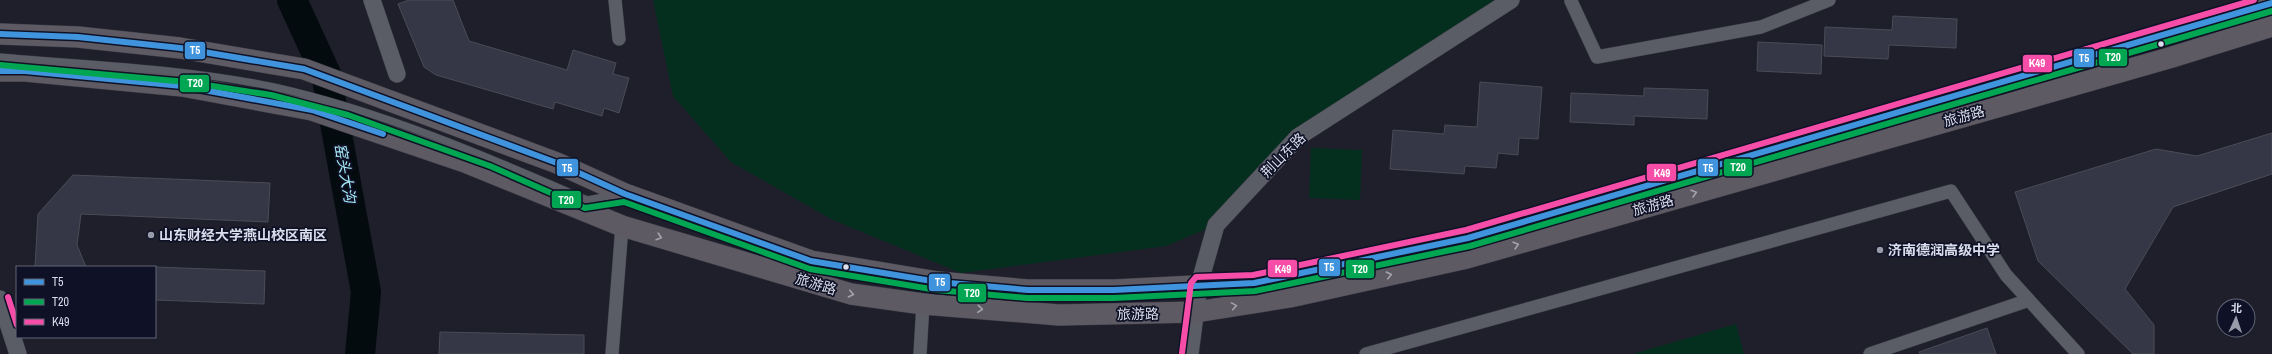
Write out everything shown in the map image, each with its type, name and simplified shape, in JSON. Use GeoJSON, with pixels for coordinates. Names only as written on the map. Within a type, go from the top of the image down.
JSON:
{"type":"FeatureCollection","features":[{"type":"Feature","properties":{"kind":"main road","name":"旅游路"},"geometry":{"type":"LineString","coordinates":[[0,34],[78,37],[180,48],[304,69],[557,163],[625,194],[811,261],[931,281],[1028,290],[1114,290],[1254,283],[1468,238],[2272,4]]}},
{"type":"Feature","properties":{"kind":"main road","name":"旅游路"},"geometry":{"type":"LineString","coordinates":[[0,71],[24,71],[182,86],[312,110],[465,162],[622,226],[851,294],[923,304],[1059,315],[1196,312],[1290,297],[1467,258],[2161,60],[2272,26]]}},
{"type":"Feature","properties":{"kind":"street"},"geometry":{"type":"LineString","coordinates":[[372,0],[397,74]]}},
{"type":"Feature","properties":{"kind":"street"},"geometry":{"type":"LineString","coordinates":[[615,0],[619,39]]}},
{"type":"Feature","properties":{"kind":"street","name":"荆山东路"},"geometry":{"type":"LineString","coordinates":[[1190,354],[1200,285],[1216,225],[1298,137],[1511,0]]}},
{"type":"Feature","properties":{"kind":"street"},"geometry":{"type":"LineString","coordinates":[[1571,1],[1597,57],[1761,27],[1829,0]]}},
{"type":"Feature","properties":{"kind":"street"},"geometry":{"type":"LineString","coordinates":[[1366,354],[1951,191],[2006,275],[2078,354]]}},
{"type":"Feature","properties":{"kind":"street"},"geometry":{"type":"LineString","coordinates":[[612,354],[622,226]]}},
{"type":"Feature","properties":{"kind":"street"},"geometry":{"type":"LineString","coordinates":[[0,299],[18,354]]}},
{"type":"Feature","properties":{"kind":"street"},"geometry":{"type":"LineString","coordinates":[[1870,354],[2029,300]]}},
{"type":"Feature","properties":{"kind":"street"},"geometry":{"type":"LineString","coordinates":[[920,354],[923,304]]}},
{"type":"Feature","properties":{"kind":"lane"},"geometry":{"type":"LineString","coordinates":[[0,57],[188,74],[273,87],[350,108],[493,159],[587,200],[622,226]]}},
{"type":"Feature","properties":{"kind":"lane"},"geometry":{"type":"LineString","coordinates":[[587,200],[625,194]]}},
{"type":"Feature","properties":{"kind":"green space"},"geometry":{"type":"Polygon","coordinates":[[[653,0],[1511,0],[1298,137],[1216,225],[1166,246],[961,273],[833,220],[731,162],[673,96],[653,0]]]}},
{"type":"Feature","properties":{"kind":"green space"},"geometry":{"type":"Polygon","coordinates":[[[1311,148],[1362,150],[1360,200],[1309,198],[1311,148]]]}},
{"type":"Feature","properties":{"kind":"green space"},"geometry":{"type":"Polygon","coordinates":[[[1736,324],[1744,354],[1633,354],[1736,324]]]}},
{"type":"Feature","properties":{"kind":"building"},"geometry":{"type":"Polygon","coordinates":[[[409,0],[453,0],[469,41],[567,70],[573,50],[616,63],[613,74],[629,78],[619,113],[604,108],[602,116],[555,102],[553,109],[436,75],[424,67],[398,4],[409,0]]]}},
{"type":"Feature","properties":{"kind":"building"},"geometry":{"type":"Polygon","coordinates":[[[1893,16],[1957,19],[1956,48],[1889,45],[1888,59],[1824,56],[1825,27],[1892,30],[1893,16]]]}},
{"type":"Feature","properties":{"kind":"building"},"geometry":{"type":"Polygon","coordinates":[[[1758,42],[1822,45],[1821,74],[1757,71],[1758,42]]]}},
{"type":"Feature","properties":{"kind":"building"},"geometry":{"type":"Polygon","coordinates":[[[1480,82],[1542,87],[1538,139],[1519,138],[1518,155],[1498,153],[1496,168],[1465,166],[1464,174],[1390,169],[1393,130],[1444,134],[1445,125],[1477,127],[1480,82]]]}},
{"type":"Feature","properties":{"kind":"building"},"geometry":{"type":"Polygon","coordinates":[[[1644,88],[1708,90],[1707,119],[1634,116],[1634,125],[1570,122],[1571,93],[1644,96],[1644,88]]]}},
{"type":"Feature","properties":{"kind":"building"},"geometry":{"type":"Polygon","coordinates":[[[2272,133],[2272,174],[2173,207],[2125,289],[2154,325],[2154,354],[2133,354],[2038,261],[2015,192],[2156,149],[2197,156],[2272,133]]]}},
{"type":"Feature","properties":{"kind":"building"},"geometry":{"type":"Polygon","coordinates":[[[73,175],[270,183],[268,222],[81,214],[77,245],[86,266],[35,266],[38,214],[73,175]]]}},
{"type":"Feature","properties":{"kind":"building"},"geometry":{"type":"Polygon","coordinates":[[[156,267],[265,271],[264,304],[156,300],[156,267]]]}},
{"type":"Feature","properties":{"kind":"building"},"geometry":{"type":"Polygon","coordinates":[[[1987,328],[1996,354],[1920,354],[1919,352],[1987,328]]]}},
{"type":"Feature","properties":{"kind":"building"},"geometry":{"type":"Polygon","coordinates":[[[440,332],[584,335],[584,354],[439,354],[440,332]]]}},
{"type":"Feature","properties":{"kind":"waterway","name":"窑头大沟"},"geometry":{"type":"LineString","coordinates":[[292,0],[326,74],[366,292],[360,354]]}},
{"type":"Feature","properties":{"kind":"transit line","name":"K49"},"geometry":{"type":"LineString","coordinates":[[1182,353],[1191,283],[1196,277],[1253,275],[1466,230],[2254,0]]}},
{"type":"Feature","properties":{"kind":"transit line","name":"T5"},"geometry":{"type":"LineString","coordinates":[[0,34],[78,37],[180,48],[304,69],[557,163],[625,194],[811,261],[938,282],[1028,290],[1114,290],[1254,283],[1468,238],[2272,3]]}},
{"type":"Feature","properties":{"kind":"transit line","name":"T20"},"geometry":{"type":"LineString","coordinates":[[0,65],[187,82],[271,95],[348,115],[490,166],[585,208],[624,202],[810,269],[937,290],[1027,298],[1114,298],[1255,291],[1470,246],[2272,11]]}},
{"type":"Feature","properties":{"kind":"transit line","name":"T5"},"geometry":{"type":"LineString","coordinates":[[0,71],[25,71],[182,86],[312,110],[383,134]]}},
{"type":"Feature","properties":{"kind":"transit line","name":"K49"},"geometry":{"type":"LineString","coordinates":[[8,297],[16,322]]}},
{"type":"Feature","properties":{"kind":"place","name":"山东财经大学燕山校区南区"},"geometry":{"type":"Point","coordinates":[151,235]}},
{"type":"Feature","properties":{"kind":"place","name":"济南德润高级中学"},"geometry":{"type":"Point","coordinates":[1880,250]}}]}
